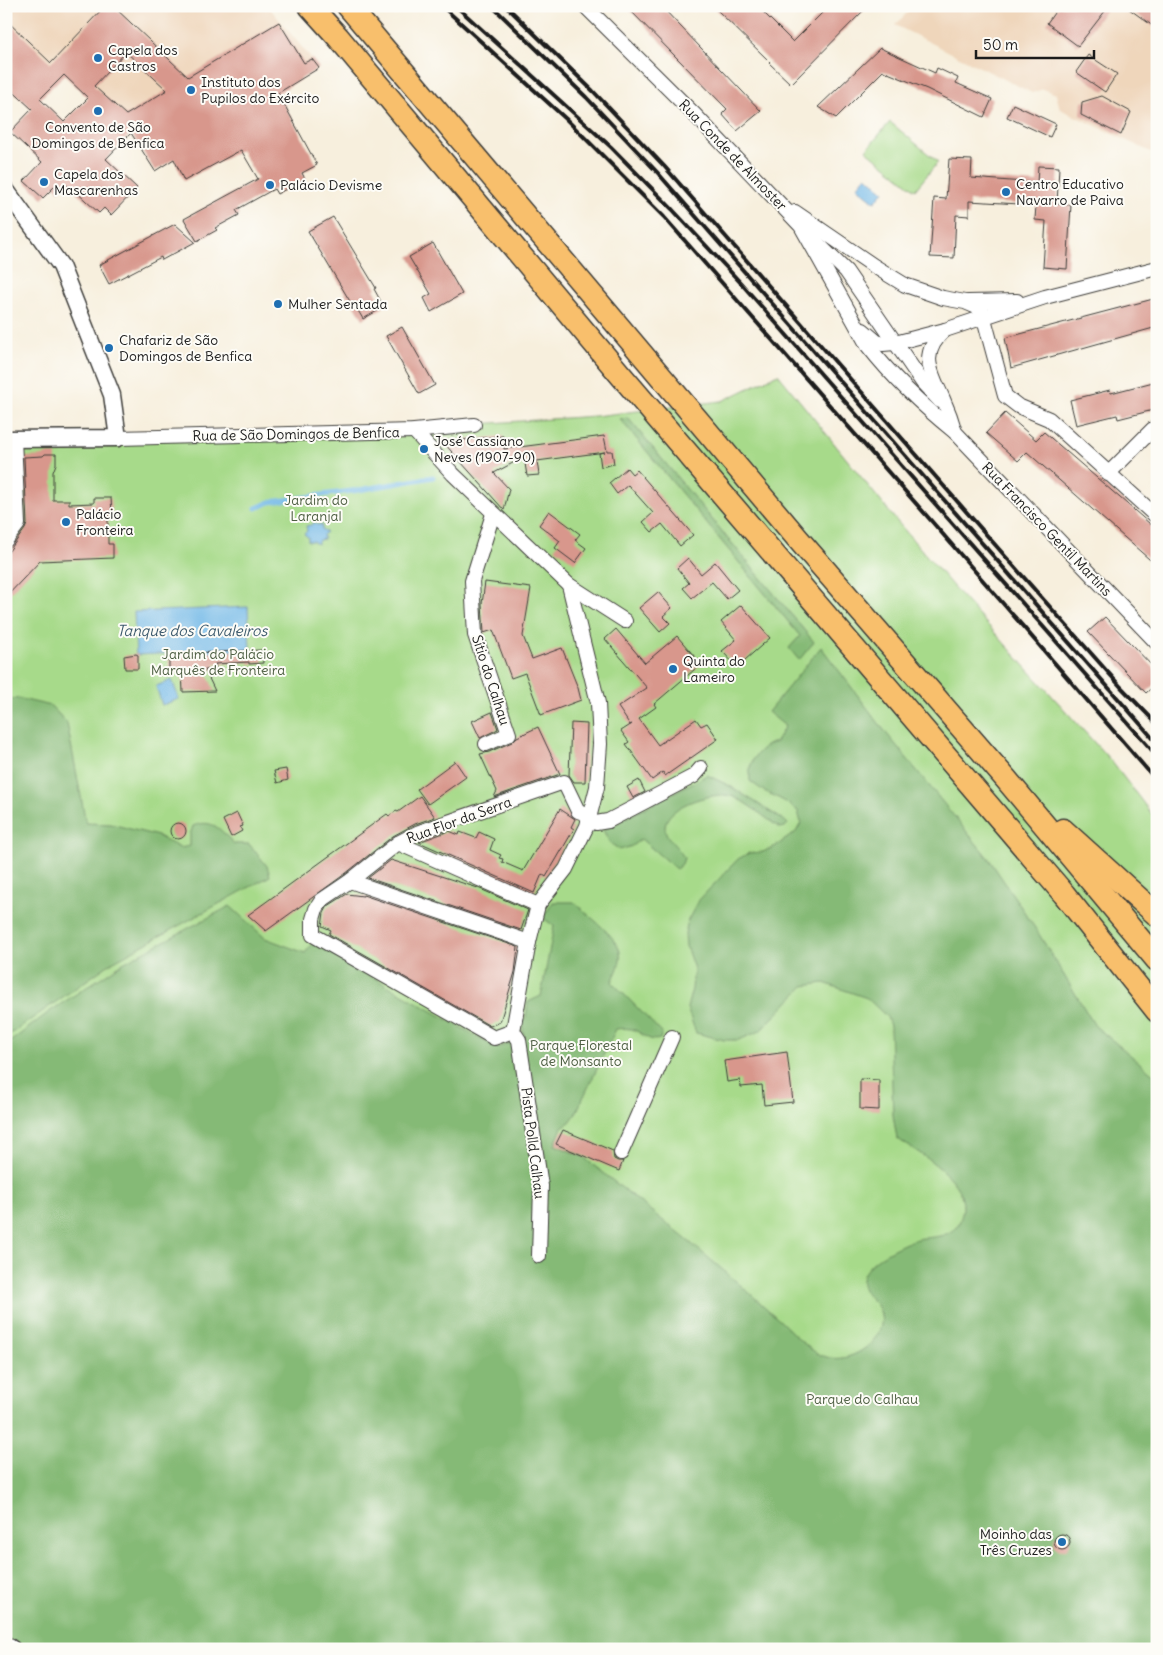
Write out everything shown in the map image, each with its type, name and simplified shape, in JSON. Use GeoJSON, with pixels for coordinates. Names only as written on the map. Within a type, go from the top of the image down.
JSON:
{"type":"FeatureCollection","features":[{"type":"Feature","properties":{"kind":"highway"},"geometry":{"type":"LineString","coordinates":[[310,6],[338,36],[619,372],[1064,894],[1157,1011]]}},
{"type":"Feature","properties":{"kind":"highway"},"geometry":{"type":"LineString","coordinates":[[348,6],[804,547],[1006,779],[1157,960]]}},
{"type":"Feature","properties":{"kind":"highway"},"geometry":{"type":"LineString","coordinates":[[1006,779],[1157,915]]}},
{"type":"Feature","properties":{"kind":"street","name":"Rua Conde de Almoster"},"geometry":{"type":"LineString","coordinates":[[585,6],[695,115],[801,226],[868,346],[877,358],[931,413],[955,432]]}},
{"type":"Feature","properties":{"kind":"street"},"geometry":{"type":"LineString","coordinates":[[6,190],[61,266],[112,395],[118,438],[10,439],[18,524],[6,540]]}},
{"type":"Feature","properties":{"kind":"street"},"geometry":{"type":"LineString","coordinates":[[776,199],[874,266],[905,284],[943,298],[965,302],[996,302],[1045,297]]}},
{"type":"Feature","properties":{"kind":"street","name":"Rua Francisco Gentil Martins"},"geometry":{"type":"LineString","coordinates":[[801,226],[846,271],[922,383],[947,408]]}},
{"type":"Feature","properties":{"kind":"street"},"geometry":{"type":"LineString","coordinates":[[895,343],[945,330],[1045,297],[1157,268]]}},
{"type":"Feature","properties":{"kind":"street"},"geometry":{"type":"LineString","coordinates":[[965,302],[982,311],[1005,396],[1018,406],[1049,419],[1157,517]]}},
{"type":"Feature","properties":{"kind":"street","name":"Rua Conde de Almoster"},"geometry":{"type":"LineString","coordinates":[[856,324],[877,342],[883,344],[895,343]]}},
{"type":"Feature","properties":{"kind":"street","name":"Rua Francisco Gentil Martins"},"geometry":{"type":"LineString","coordinates":[[945,330],[933,342],[928,360],[955,432],[1157,643]]}},
{"type":"Feature","properties":{"kind":"street","name":"Rua de São Domingos de Benfica"},"geometry":{"type":"LineString","coordinates":[[118,438],[414,431],[474,425]]}},
{"type":"Feature","properties":{"kind":"street"},"geometry":{"type":"LineString","coordinates":[[1108,474],[1153,429],[1157,428]]}},
{"type":"Feature","properties":{"kind":"street"},"geometry":{"type":"LineString","coordinates":[[414,431],[493,514],[569,585],[625,621]]}},
{"type":"Feature","properties":{"kind":"street","name":"Sítio do Calhau"},"geometry":{"type":"LineString","coordinates":[[486,744],[509,734],[475,635],[472,581],[493,514]]}},
{"type":"Feature","properties":{"kind":"street"},"geometry":{"type":"LineString","coordinates":[[513,1032],[529,942],[538,905],[566,869],[589,818],[597,787],[600,744],[598,704],[569,585]]}},
{"type":"Feature","properties":{"kind":"street"},"geometry":{"type":"LineString","coordinates":[[589,818],[596,823],[608,822],[694,776],[701,768]]}},
{"type":"Feature","properties":{"kind":"street","name":"Rua Flor da Serra"},"geometry":{"type":"LineString","coordinates":[[513,1032],[494,1038],[313,936],[313,919],[316,909],[322,900],[350,881],[398,843],[419,832],[564,782],[578,811],[589,818]]}},
{"type":"Feature","properties":{"kind":"street"},"geometry":{"type":"LineString","coordinates":[[398,843],[538,905]]}},
{"type":"Feature","properties":{"kind":"street"},"geometry":{"type":"LineString","coordinates":[[350,881],[529,942]]}},
{"type":"Feature","properties":{"kind":"street","name":"Pista Polld Calhau"},"geometry":{"type":"LineString","coordinates":[[513,1032],[518,1040],[541,1186],[539,1256]]}},
{"type":"Feature","properties":{"kind":"street"},"geometry":{"type":"LineString","coordinates":[[621,1153],[672,1037]]}},
{"type":"Feature","properties":{"kind":"street"},"geometry":{"type":"LineString","coordinates":[[6,1645],[12,1649]]}},
{"type":"Feature","properties":{"kind":"shaded area"},"geometry":{"type":"Polygon","coordinates":[[[6,6],[105,6],[51,63],[6,20],[6,6]]]}},
{"type":"Feature","properties":{"kind":"shaded area","name":"Instituto dos Pupilos do Exército"},"geometry":{"type":"Polygon","coordinates":[[[113,6],[268,6],[319,68],[163,160],[165,165],[155,171],[122,117],[123,112],[94,86],[126,52],[180,69],[113,6]]]}},
{"type":"Feature","properties":{"kind":"shaded area"},"geometry":{"type":"Polygon","coordinates":[[[914,6],[1157,6],[1157,155],[1060,109],[1056,94],[1043,89],[1032,93],[895,25],[914,6]]]}},
{"type":"Feature","properties":{"kind":"green space"},"geometry":{"type":"Polygon","coordinates":[[[890,122],[938,162],[915,190],[866,150],[890,122]]]}},
{"type":"Feature","properties":{"kind":"green space","name":"Parque Florestal de Monsanto"},"geometry":{"type":"Polygon","coordinates":[[[778,374],[895,519],[957,591],[1112,762],[1157,821],[1157,1649],[6,1649],[6,443],[433,427],[595,416],[722,401],[778,374]]]}},
{"type":"Feature","properties":{"kind":"green space"},"geometry":{"type":"Polygon","coordinates":[[[628,418],[814,642],[799,660],[789,648],[800,636],[620,419],[628,418]]]}},
{"type":"Feature","properties":{"kind":"green space","name":"Parque do Calhau"},"geometry":{"type":"Polygon","coordinates":[[[821,647],[887,734],[989,859],[1037,931],[1095,1026],[1157,1077],[1157,1649],[6,1649],[6,1045],[49,1012],[123,963],[230,906],[265,938],[305,953],[313,943],[497,1048],[524,1038],[522,1021],[526,1017],[528,1002],[541,996],[554,926],[543,918],[553,902],[574,902],[607,932],[617,945],[620,952],[620,960],[612,982],[662,1033],[660,1039],[653,1040],[634,1030],[626,1028],[616,1029],[575,1115],[570,1122],[562,1127],[555,1145],[582,1156],[705,1255],[802,1342],[816,1352],[831,1358],[840,1358],[858,1353],[873,1341],[881,1324],[881,1315],[877,1305],[864,1290],[862,1280],[864,1273],[876,1260],[902,1245],[917,1239],[946,1234],[952,1230],[960,1220],[963,1202],[959,1191],[942,1170],[897,1139],[893,1115],[890,1026],[887,1017],[867,998],[824,983],[804,986],[760,1031],[739,1040],[724,1040],[696,1033],[687,1008],[692,989],[694,969],[686,946],[685,934],[688,920],[699,900],[738,859],[749,853],[763,852],[776,846],[796,832],[801,823],[798,811],[750,781],[750,770],[756,755],[767,745],[776,742],[785,726],[768,712],[821,647]]]}},
{"type":"Feature","properties":{"kind":"green space"},"geometry":{"type":"Polygon","coordinates":[[[6,698],[21,699],[51,706],[67,723],[86,823],[111,824],[158,836],[180,848],[190,846],[190,835],[193,826],[206,823],[211,824],[221,830],[234,844],[249,844],[267,866],[270,876],[114,961],[6,1037],[6,698]]]}},
{"type":"Feature","properties":{"kind":"green space"},"geometry":{"type":"Polygon","coordinates":[[[707,775],[730,786],[788,824],[780,828],[731,796],[712,796],[688,803],[670,816],[665,824],[666,833],[684,858],[682,864],[676,869],[641,839],[632,846],[620,850],[610,843],[603,830],[707,775]]]}},
{"type":"Feature","properties":{"kind":"water"},"geometry":{"type":"Polygon","coordinates":[[[866,176],[884,191],[875,202],[857,187],[866,176]]]}},
{"type":"Feature","properties":{"kind":"water"},"geometry":{"type":"Polygon","coordinates":[[[314,522],[317,525],[322,524],[322,529],[326,532],[323,535],[324,539],[319,540],[317,544],[313,541],[308,541],[308,537],[304,534],[307,531],[306,526],[314,522]]]}},
{"type":"Feature","properties":{"kind":"water","name":"Tanque dos Cavaleiros"},"geometry":{"type":"Polygon","coordinates":[[[248,607],[250,650],[136,655],[134,612],[248,607]]]}},
{"type":"Feature","properties":{"kind":"water"},"geometry":{"type":"Polygon","coordinates":[[[172,680],[179,699],[162,705],[156,686],[172,680]]]}},
{"type":"Feature","properties":{"kind":"building"},"geometry":{"type":"Polygon","coordinates":[[[105,6],[113,6],[188,77],[279,22],[304,63],[312,59],[319,68],[278,93],[317,165],[302,173],[305,179],[277,194],[274,189],[236,210],[239,215],[215,228],[217,230],[197,241],[184,219],[258,179],[241,150],[184,181],[174,159],[155,171],[131,133],[106,159],[137,188],[111,215],[104,208],[99,213],[65,184],[59,191],[55,186],[43,198],[24,181],[42,162],[10,132],[32,109],[6,85],[6,20],[51,63],[105,6]],[[126,52],[94,86],[126,115],[167,90],[126,52]],[[64,75],[40,99],[64,122],[88,98],[64,75]]]}},
{"type":"Feature","properties":{"kind":"building"},"geometry":{"type":"Polygon","coordinates":[[[626,6],[661,6],[761,111],[737,131],[722,114],[727,109],[626,6]]]}},
{"type":"Feature","properties":{"kind":"building"},"geometry":{"type":"Polygon","coordinates":[[[713,6],[757,6],[793,42],[829,6],[868,6],[791,84],[713,6]]]}},
{"type":"Feature","properties":{"kind":"building"},"geometry":{"type":"Polygon","coordinates":[[[1059,6],[1109,6],[1078,46],[1047,23],[1059,6]]]}},
{"type":"Feature","properties":{"kind":"building"},"geometry":{"type":"Polygon","coordinates":[[[1125,6],[1157,6],[1157,29],[1125,6]]]}},
{"type":"Feature","properties":{"kind":"building"},"geometry":{"type":"Polygon","coordinates":[[[880,48],[935,73],[937,68],[958,78],[956,83],[992,99],[984,117],[927,89],[883,71],[836,118],[818,107],[880,48]]]}},
{"type":"Feature","properties":{"kind":"building"},"geometry":{"type":"Polygon","coordinates":[[[1088,55],[1117,74],[1105,92],[1076,72],[1088,55]]]}},
{"type":"Feature","properties":{"kind":"building"},"geometry":{"type":"Polygon","coordinates":[[[1102,96],[1131,112],[1121,135],[1081,115],[1082,102],[1102,96]]]}},
{"type":"Feature","properties":{"kind":"building"},"geometry":{"type":"Polygon","coordinates":[[[1013,104],[1056,124],[1050,137],[1007,117],[1013,104]]]}},
{"type":"Feature","properties":{"kind":"building"},"geometry":{"type":"Polygon","coordinates":[[[949,159],[972,160],[971,178],[1037,183],[1038,166],[1059,167],[1057,204],[1071,205],[1067,269],[1043,267],[1046,221],[1035,220],[1036,205],[969,201],[969,216],[956,215],[954,258],[930,257],[934,198],[946,199],[949,159]]]}},
{"type":"Feature","properties":{"kind":"building"},"geometry":{"type":"Polygon","coordinates":[[[333,217],[376,288],[374,289],[384,307],[363,319],[353,302],[351,303],[308,231],[333,217]]]}},
{"type":"Feature","properties":{"kind":"building"},"geometry":{"type":"Polygon","coordinates":[[[175,224],[195,242],[162,260],[161,257],[109,284],[99,265],[175,224]]]}},
{"type":"Feature","properties":{"kind":"building"},"geometry":{"type":"Polygon","coordinates":[[[433,243],[462,294],[431,312],[424,298],[431,294],[409,257],[433,243]]]}},
{"type":"Feature","properties":{"kind":"building"},"geometry":{"type":"Polygon","coordinates":[[[1157,298],[1157,327],[1011,368],[1005,338],[1157,298]]]}},
{"type":"Feature","properties":{"kind":"building"},"geometry":{"type":"Polygon","coordinates":[[[402,327],[435,385],[419,394],[386,336],[402,327]]]}},
{"type":"Feature","properties":{"kind":"building"},"geometry":{"type":"Polygon","coordinates":[[[1157,381],[1157,409],[1118,419],[1117,415],[1076,425],[1070,400],[1110,390],[1111,393],[1157,381]]]}},
{"type":"Feature","properties":{"kind":"building"},"geometry":{"type":"Polygon","coordinates":[[[1005,413],[1036,440],[1044,432],[1157,530],[1157,566],[1027,452],[1018,461],[986,433],[1005,413]]]}},
{"type":"Feature","properties":{"kind":"building"},"geometry":{"type":"Polygon","coordinates":[[[503,436],[504,449],[604,436],[607,451],[612,451],[614,464],[601,467],[599,453],[605,452],[537,461],[539,475],[527,476],[524,457],[494,473],[509,489],[504,510],[443,442],[503,436]]]}},
{"type":"Feature","properties":{"kind":"building","name":"Palácio Fronteira"},"geometry":{"type":"Polygon","coordinates":[[[45,454],[56,454],[56,464],[53,472],[53,500],[69,500],[69,504],[94,503],[94,498],[111,498],[112,513],[108,513],[108,544],[113,544],[113,558],[40,561],[6,597],[6,555],[27,524],[24,457],[43,456],[45,454]]]}},
{"type":"Feature","properties":{"kind":"building"},"geometry":{"type":"Polygon","coordinates":[[[627,468],[632,474],[637,470],[693,535],[680,546],[662,524],[652,532],[643,522],[653,513],[628,485],[617,494],[609,483],[627,468]]]}},
{"type":"Feature","properties":{"kind":"building"},"geometry":{"type":"Polygon","coordinates":[[[549,511],[580,534],[575,540],[586,548],[575,563],[555,548],[560,541],[539,525],[549,511]]]}},
{"type":"Feature","properties":{"kind":"building"},"geometry":{"type":"Polygon","coordinates":[[[688,558],[701,574],[715,562],[738,590],[727,599],[712,582],[692,598],[683,588],[689,583],[677,568],[688,558]]]}},
{"type":"Feature","properties":{"kind":"building"},"geometry":{"type":"Polygon","coordinates":[[[485,582],[531,588],[523,636],[532,659],[562,648],[581,700],[541,715],[525,673],[511,678],[493,630],[484,633],[482,604],[485,582]]]}},
{"type":"Feature","properties":{"kind":"building"},"geometry":{"type":"Polygon","coordinates":[[[658,592],[672,608],[663,616],[670,623],[660,632],[639,608],[658,592]]]}},
{"type":"Feature","properties":{"kind":"building"},"geometry":{"type":"Polygon","coordinates":[[[741,605],[770,638],[737,667],[722,651],[736,640],[721,622],[741,605]]]}},
{"type":"Feature","properties":{"kind":"building"},"geometry":{"type":"Polygon","coordinates":[[[1105,617],[1157,671],[1157,683],[1146,693],[1088,632],[1105,617]]]}},
{"type":"Feature","properties":{"kind":"building"},"geometry":{"type":"Polygon","coordinates":[[[616,629],[645,663],[677,636],[701,664],[654,704],[656,707],[639,719],[658,745],[696,719],[701,726],[707,723],[718,739],[665,776],[663,772],[652,780],[626,744],[629,742],[621,731],[632,724],[630,725],[618,707],[647,688],[605,639],[616,629]]]}},
{"type":"Feature","properties":{"kind":"building"},"geometry":{"type":"Polygon","coordinates":[[[262,650],[263,663],[215,664],[216,669],[205,670],[215,691],[183,692],[182,671],[169,672],[169,654],[262,650]]]}},
{"type":"Feature","properties":{"kind":"building"},"geometry":{"type":"Polygon","coordinates":[[[138,655],[138,669],[125,669],[124,656],[138,655]]]}},
{"type":"Feature","properties":{"kind":"building"},"geometry":{"type":"Polygon","coordinates":[[[492,712],[498,729],[480,738],[472,721],[492,712]]]}},
{"type":"Feature","properties":{"kind":"building"},"geometry":{"type":"Polygon","coordinates":[[[571,723],[587,724],[585,782],[574,782],[569,775],[571,723]]]}},
{"type":"Feature","properties":{"kind":"building"},"geometry":{"type":"Polygon","coordinates":[[[538,727],[560,774],[494,797],[497,791],[480,754],[512,742],[517,737],[538,727]]]}},
{"type":"Feature","properties":{"kind":"building"},"geometry":{"type":"Polygon","coordinates":[[[455,761],[466,777],[428,804],[417,789],[455,761]]]}},
{"type":"Feature","properties":{"kind":"building"},"geometry":{"type":"Polygon","coordinates":[[[286,769],[288,780],[277,783],[274,771],[286,769]]]}},
{"type":"Feature","properties":{"kind":"building"},"geometry":{"type":"Polygon","coordinates":[[[639,780],[645,792],[633,798],[627,787],[639,780]]]}},
{"type":"Feature","properties":{"kind":"building"},"geometry":{"type":"Polygon","coordinates":[[[420,796],[435,817],[415,824],[393,836],[345,874],[266,931],[248,915],[387,814],[389,816],[396,811],[398,812],[420,796]]]}},
{"type":"Feature","properties":{"kind":"building"},"geometry":{"type":"Polygon","coordinates":[[[560,809],[575,819],[571,827],[574,829],[546,877],[542,874],[534,893],[419,842],[449,831],[459,835],[460,832],[476,838],[479,832],[494,839],[490,850],[501,855],[499,858],[503,859],[502,862],[523,871],[560,809]]]}},
{"type":"Feature","properties":{"kind":"building"},"geometry":{"type":"Polygon","coordinates":[[[237,813],[243,826],[240,827],[242,831],[231,837],[223,820],[237,813]]]}},
{"type":"Feature","properties":{"kind":"building"},"geometry":{"type":"Polygon","coordinates":[[[178,823],[186,831],[178,839],[170,831],[178,823]]]}},
{"type":"Feature","properties":{"kind":"building"},"geometry":{"type":"Polygon","coordinates":[[[391,860],[478,888],[528,910],[521,930],[368,878],[391,860]]]}},
{"type":"Feature","properties":{"kind":"building"},"geometry":{"type":"Polygon","coordinates":[[[347,894],[363,895],[518,947],[515,972],[500,1022],[490,1026],[329,934],[331,930],[322,926],[324,913],[328,906],[347,894]]]}},
{"type":"Feature","properties":{"kind":"building"},"geometry":{"type":"Polygon","coordinates":[[[787,1052],[793,1102],[764,1105],[762,1085],[741,1087],[740,1080],[727,1082],[724,1061],[787,1052]]]}},
{"type":"Feature","properties":{"kind":"building"},"geometry":{"type":"Polygon","coordinates":[[[860,1079],[879,1080],[879,1110],[860,1109],[860,1079]]]}},
{"type":"Feature","properties":{"kind":"building"},"geometry":{"type":"Polygon","coordinates":[[[563,1130],[613,1151],[614,1159],[623,1161],[619,1171],[556,1144],[563,1130]]]}},
{"type":"Feature","properties":{"kind":"building","name":"Moinho das Três Cruzes"},"geometry":{"type":"Polygon","coordinates":[[[1059,1534],[1065,1534],[1070,1539],[1068,1548],[1059,1550],[1054,1545],[1054,1539],[1059,1534]]]}},
{"type":"Feature","properties":{"kind":"waterway"},"geometry":{"type":"LineString","coordinates":[[256,508],[270,502],[359,490],[433,477]]}},
{"type":"Feature","properties":{"kind":"railway"},"geometry":{"type":"LineString","coordinates":[[442,6],[566,119],[664,217],[1157,781]]}},
{"type":"Feature","properties":{"kind":"railway"},"geometry":{"type":"LineString","coordinates":[[456,6],[611,147],[672,209],[739,281],[1157,756]]}},
{"type":"Feature","properties":{"kind":"railway"},"geometry":{"type":"LineString","coordinates":[[492,6],[586,97],[657,172],[1157,743]]}},
{"type":"Feature","properties":{"kind":"railway"},"geometry":{"type":"LineString","coordinates":[[506,6],[593,91],[664,166],[1005,556],[1121,687],[1157,724]]}},
{"type":"Feature","properties":{"kind":"place","name":"Capela dos Castros"},"geometry":{"type":"Point","coordinates":[98,58]}},
{"type":"Feature","properties":{"kind":"place","name":"Instituto dos Pupilos do Exército"},"geometry":{"type":"Point","coordinates":[191,90]}},
{"type":"Feature","properties":{"kind":"place","name":"Convento de São Domingos de Benfica"},"geometry":{"type":"Point","coordinates":[98,111]}},
{"type":"Feature","properties":{"kind":"place","name":"Capela dos Mascarenhas"},"geometry":{"type":"Point","coordinates":[44,182]}},
{"type":"Feature","properties":{"kind":"place","name":"Palácio Devisme"},"geometry":{"type":"Point","coordinates":[270,185]}},
{"type":"Feature","properties":{"kind":"place","name":"Centro Educativo Navarro de Paiva"},"geometry":{"type":"Point","coordinates":[1006,192]}},
{"type":"Feature","properties":{"kind":"place","name":"Mulher Sentada"},"geometry":{"type":"Point","coordinates":[278,304]}},
{"type":"Feature","properties":{"kind":"place","name":"Chafariz de São Domingos de Benfica"},"geometry":{"type":"Point","coordinates":[109,348]}},
{"type":"Feature","properties":{"kind":"place","name":"José Cassiano Neves (1907-90)"},"geometry":{"type":"Point","coordinates":[424,449]}},
{"type":"Feature","properties":{"kind":"place","name":"Palácio Fronteira"},"geometry":{"type":"Point","coordinates":[66,522]}},
{"type":"Feature","properties":{"kind":"place","name":"Quinta do Lameiro"},"geometry":{"type":"Point","coordinates":[673,669]}},
{"type":"Feature","properties":{"kind":"place","name":"Moinho das Três Cruzes"},"geometry":{"type":"Point","coordinates":[1062,1542]}},
{"type":"Feature","properties":{"kind":"park label","name":"Jardim do Laranjal"},"geometry":{"type":"Point","coordinates":[316,508]}},
{"type":"Feature","properties":{"kind":"park label","name":"Jardim do Palácio Marquês de Fronteira"},"geometry":{"type":"Point","coordinates":[218,662]}}]}
